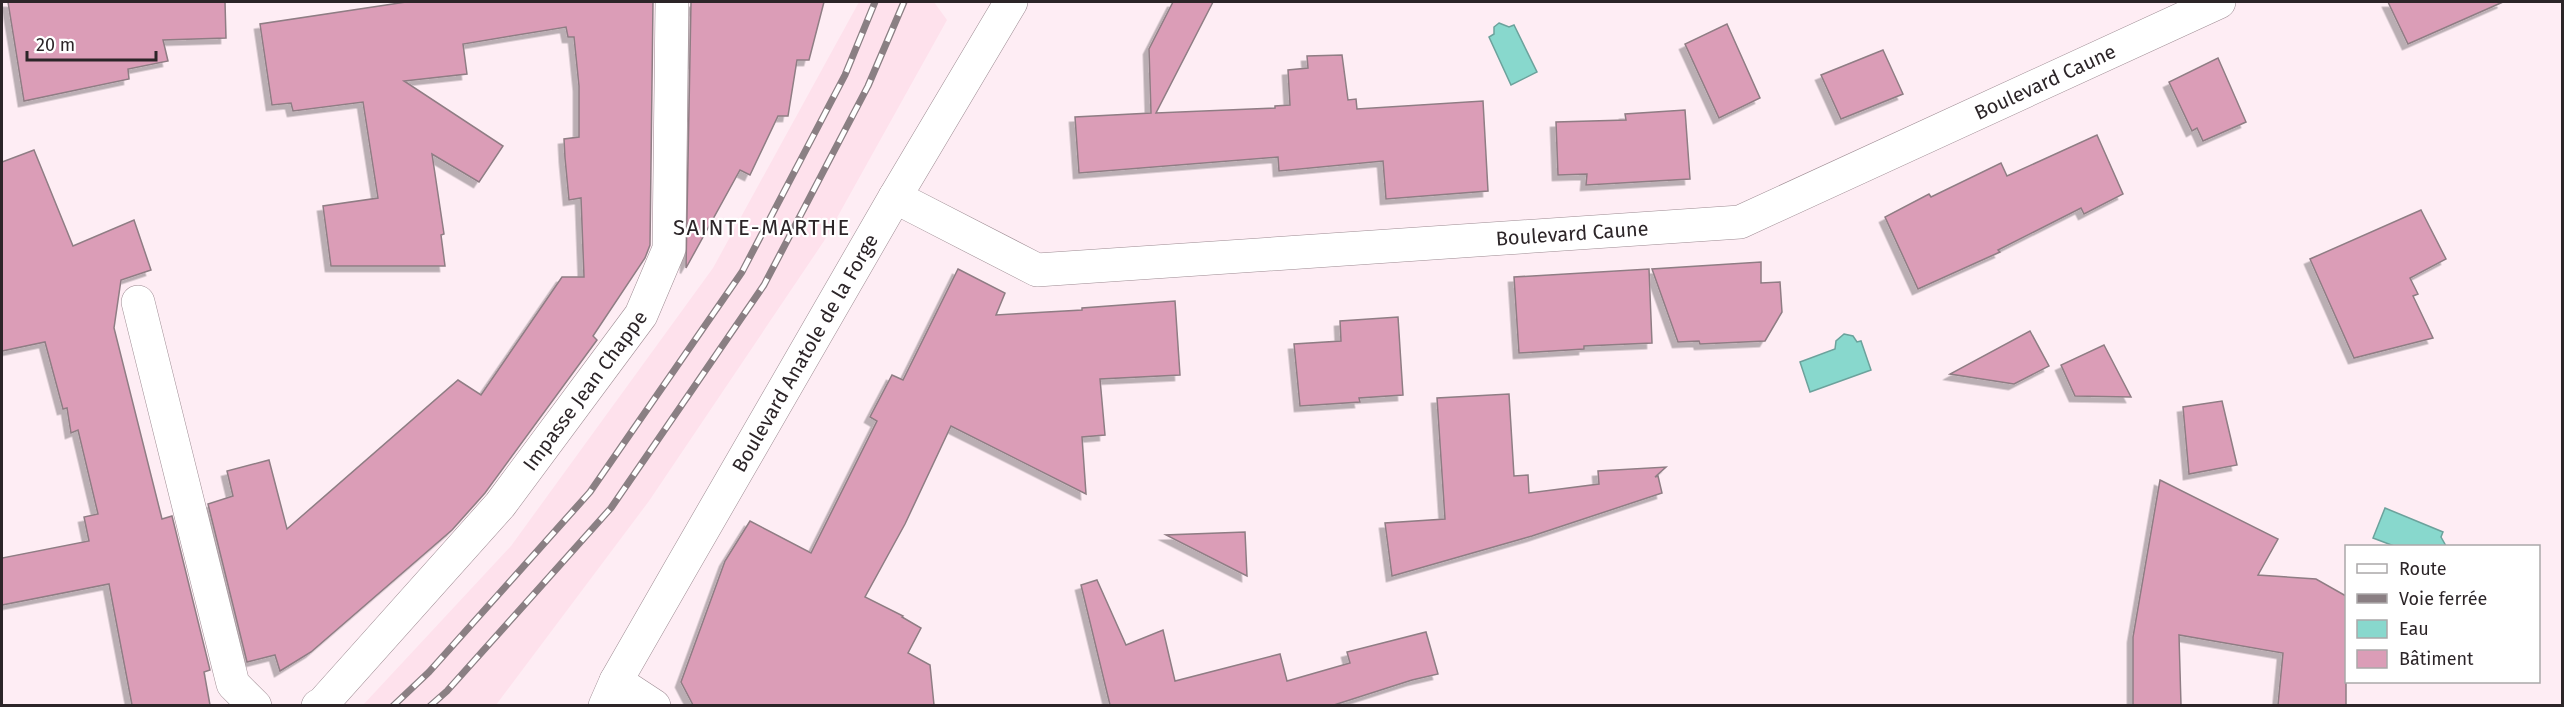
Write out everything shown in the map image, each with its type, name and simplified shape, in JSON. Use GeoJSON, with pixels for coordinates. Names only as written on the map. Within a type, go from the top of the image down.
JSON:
{"type":"FeatureCollection","features":[{"type":"Feature","properties":{"kind":"street","name":"Impasse Jean Chappe"},"geometry":{"type":"LineString","coordinates":[[318,705],[331,694],[500,506],[641,315],[669,249],[672,2]]}},
{"type":"Feature","properties":{"kind":"street","name":"Boulevard Anatole de la Forge"},"geometry":{"type":"LineString","coordinates":[[611,693],[895,197],[1011,2]]}},
{"type":"Feature","properties":{"kind":"street","name":"Boulevard Caune"},"geometry":{"type":"LineString","coordinates":[[895,197],[1037,270],[1740,222],[2219,2]]}},
{"type":"Feature","properties":{"kind":"street"},"geometry":{"type":"LineString","coordinates":[[138,302],[232,684],[255,705]]}},
{"type":"Feature","properties":{"kind":"street"},"geometry":{"type":"LineString","coordinates":[[611,693],[654,705]]}},
{"type":"Feature","properties":{"kind":"shaded area"},"geometry":{"type":"Polygon","coordinates":[[[859,2],[934,2],[947,20],[824,241],[649,501],[496,705],[363,705],[511,546],[713,268],[859,2]]]}},
{"type":"Feature","properties":{"kind":"water"},"geometry":{"type":"Polygon","coordinates":[[[1499,23],[1509,27],[1514,25],[1537,72],[1511,85],[1489,37],[1494,34],[1494,27],[1499,23]]]}},
{"type":"Feature","properties":{"kind":"water"},"geometry":{"type":"Polygon","coordinates":[[[1844,334],[1853,336],[1857,342],[1861,341],[1871,370],[1810,392],[1800,362],[1835,349],[1836,341],[1844,334]]]}},
{"type":"Feature","properties":{"kind":"water"},"geometry":{"type":"Polygon","coordinates":[[[2385,508],[2443,532],[2441,537],[2445,545],[2391,545],[2373,538],[2385,508]]]}},
{"type":"Feature","properties":{"kind":"building"},"geometry":{"type":"Polygon","coordinates":[[[8,2],[225,2],[226,38],[163,40],[168,61],[128,69],[129,79],[24,101],[8,2]]]}},
{"type":"Feature","properties":{"kind":"building"},"geometry":{"type":"Polygon","coordinates":[[[406,2],[653,2],[650,245],[645,258],[593,336],[597,340],[485,493],[452,530],[311,652],[280,671],[275,655],[247,662],[208,504],[233,496],[227,471],[269,460],[287,529],[458,380],[481,395],[562,277],[584,277],[581,198],[569,200],[565,158],[564,139],[579,137],[579,86],[574,37],[568,37],[566,27],[463,44],[467,74],[404,81],[503,146],[479,182],[432,154],[444,234],[441,235],[445,266],[331,266],[323,206],[378,198],[363,102],[293,111],[291,103],[272,105],[260,24],[406,2]]]}},
{"type":"Feature","properties":{"kind":"building"},"geometry":{"type":"Polygon","coordinates":[[[691,2],[824,2],[809,60],[797,60],[788,116],[778,116],[750,175],[740,170],[686,268],[691,2]]]}},
{"type":"Feature","properties":{"kind":"building"},"geometry":{"type":"Polygon","coordinates":[[[1173,2],[1213,2],[1156,113],[1275,108],[1275,106],[1290,105],[1288,70],[1308,68],[1307,56],[1342,55],[1348,100],[1356,99],[1357,109],[1483,101],[1488,191],[1386,199],[1383,161],[1279,171],[1278,157],[1079,173],[1075,117],[1151,113],[1149,49],[1173,2]]]}},
{"type":"Feature","properties":{"kind":"building"},"geometry":{"type":"Polygon","coordinates":[[[2388,2],[2503,2],[2408,44],[2388,2]]]}},
{"type":"Feature","properties":{"kind":"building"},"geometry":{"type":"Polygon","coordinates":[[[1727,24],[1760,98],[1719,118],[1685,44],[1727,24]]]}},
{"type":"Feature","properties":{"kind":"building"},"geometry":{"type":"Polygon","coordinates":[[[1883,50],[1903,94],[1841,119],[1821,75],[1883,50]]]}},
{"type":"Feature","properties":{"kind":"building"},"geometry":{"type":"Polygon","coordinates":[[[2218,58],[2246,122],[2203,141],[2197,128],[2192,131],[2169,82],[2218,58]]]}},
{"type":"Feature","properties":{"kind":"building"},"geometry":{"type":"Polygon","coordinates":[[[1685,110],[1690,179],[1586,185],[1587,174],[1558,175],[1556,122],[1626,120],[1625,114],[1685,110]]]}},
{"type":"Feature","properties":{"kind":"building"},"geometry":{"type":"Polygon","coordinates":[[[2097,135],[2123,194],[2084,214],[2081,208],[1998,250],[2000,252],[1918,289],[1885,217],[1929,194],[1931,197],[2001,163],[2007,176],[2097,135]]]}},
{"type":"Feature","properties":{"kind":"building"},"geometry":{"type":"Polygon","coordinates":[[[34,150],[73,246],[134,220],[151,270],[121,280],[114,328],[162,519],[172,516],[210,670],[204,672],[210,705],[132,705],[109,584],[2,605],[2,558],[89,541],[84,517],[98,514],[78,430],[71,433],[67,408],[63,409],[45,342],[2,351],[2,162],[34,150]]]}},
{"type":"Feature","properties":{"kind":"building"},"geometry":{"type":"Polygon","coordinates":[[[2421,210],[2446,259],[2410,278],[2418,294],[2413,296],[2433,338],[2354,358],[2310,259],[2421,210]]]}},
{"type":"Feature","properties":{"kind":"building"},"geometry":{"type":"Polygon","coordinates":[[[1761,262],[1761,283],[1780,282],[1782,312],[1765,341],[1700,344],[1699,341],[1678,342],[1652,269],[1761,262]]]}},
{"type":"Feature","properties":{"kind":"building"},"geometry":{"type":"Polygon","coordinates":[[[958,269],[1005,293],[996,315],[1175,301],[1180,375],[1100,379],[1105,435],[1082,437],[1086,494],[951,426],[905,524],[865,597],[921,628],[908,653],[930,665],[934,705],[693,705],[681,682],[725,561],[750,521],[811,553],[877,421],[870,417],[892,375],[903,380],[958,269]]]}},
{"type":"Feature","properties":{"kind":"building"},"geometry":{"type":"Polygon","coordinates":[[[1649,269],[1652,343],[1584,346],[1584,349],[1519,353],[1514,277],[1649,269]]]}},
{"type":"Feature","properties":{"kind":"building"},"geometry":{"type":"Polygon","coordinates":[[[1398,317],[1403,395],[1359,398],[1360,402],[1300,406],[1294,344],[1341,341],[1340,321],[1398,317]]]}},
{"type":"Feature","properties":{"kind":"building"},"geometry":{"type":"Polygon","coordinates":[[[2030,331],[2049,366],[2014,384],[1950,374],[2030,331]]]}},
{"type":"Feature","properties":{"kind":"building"},"geometry":{"type":"Polygon","coordinates":[[[2104,345],[2131,397],[2075,396],[2061,365],[2104,345]]]}},
{"type":"Feature","properties":{"kind":"building"},"geometry":{"type":"Polygon","coordinates":[[[1509,394],[1514,476],[1528,475],[1529,493],[1599,484],[1598,471],[1666,467],[1655,477],[1658,476],[1662,493],[1532,536],[1392,576],[1385,523],[1445,519],[1437,398],[1509,394]]]}},
{"type":"Feature","properties":{"kind":"building"},"geometry":{"type":"Polygon","coordinates":[[[2222,401],[2237,465],[2189,474],[2183,407],[2222,401]]]}},
{"type":"Feature","properties":{"kind":"building"},"geometry":{"type":"Polygon","coordinates":[[[2160,480],[2278,539],[2258,575],[2316,579],[2345,595],[2346,705],[2278,705],[2283,653],[2179,635],[2181,705],[2133,705],[2133,637],[2160,480]]]}},
{"type":"Feature","properties":{"kind":"building"},"geometry":{"type":"Polygon","coordinates":[[[1245,532],[1247,576],[1166,535],[1245,532]]]}},
{"type":"Feature","properties":{"kind":"building"},"geometry":{"type":"Polygon","coordinates":[[[1097,580],[1126,645],[1163,630],[1175,681],[1280,654],[1287,681],[1350,663],[1347,652],[1426,632],[1438,674],[1334,705],[1110,705],[1081,585],[1097,580]]]}},
{"type":"Feature","properties":{"kind":"railway"},"geometry":{"type":"LineString","coordinates":[[393,706],[429,672],[590,492],[742,272],[845,75],[875,2]]}},
{"type":"Feature","properties":{"kind":"railway"},"geometry":{"type":"LineString","coordinates":[[430,706],[447,691],[611,508],[764,285],[868,86],[904,2]]}},
{"type":"Feature","properties":{"kind":"district","name":"SAINTE-MARTHE"},"geometry":{"type":"Point","coordinates":[762,227]}}]}
